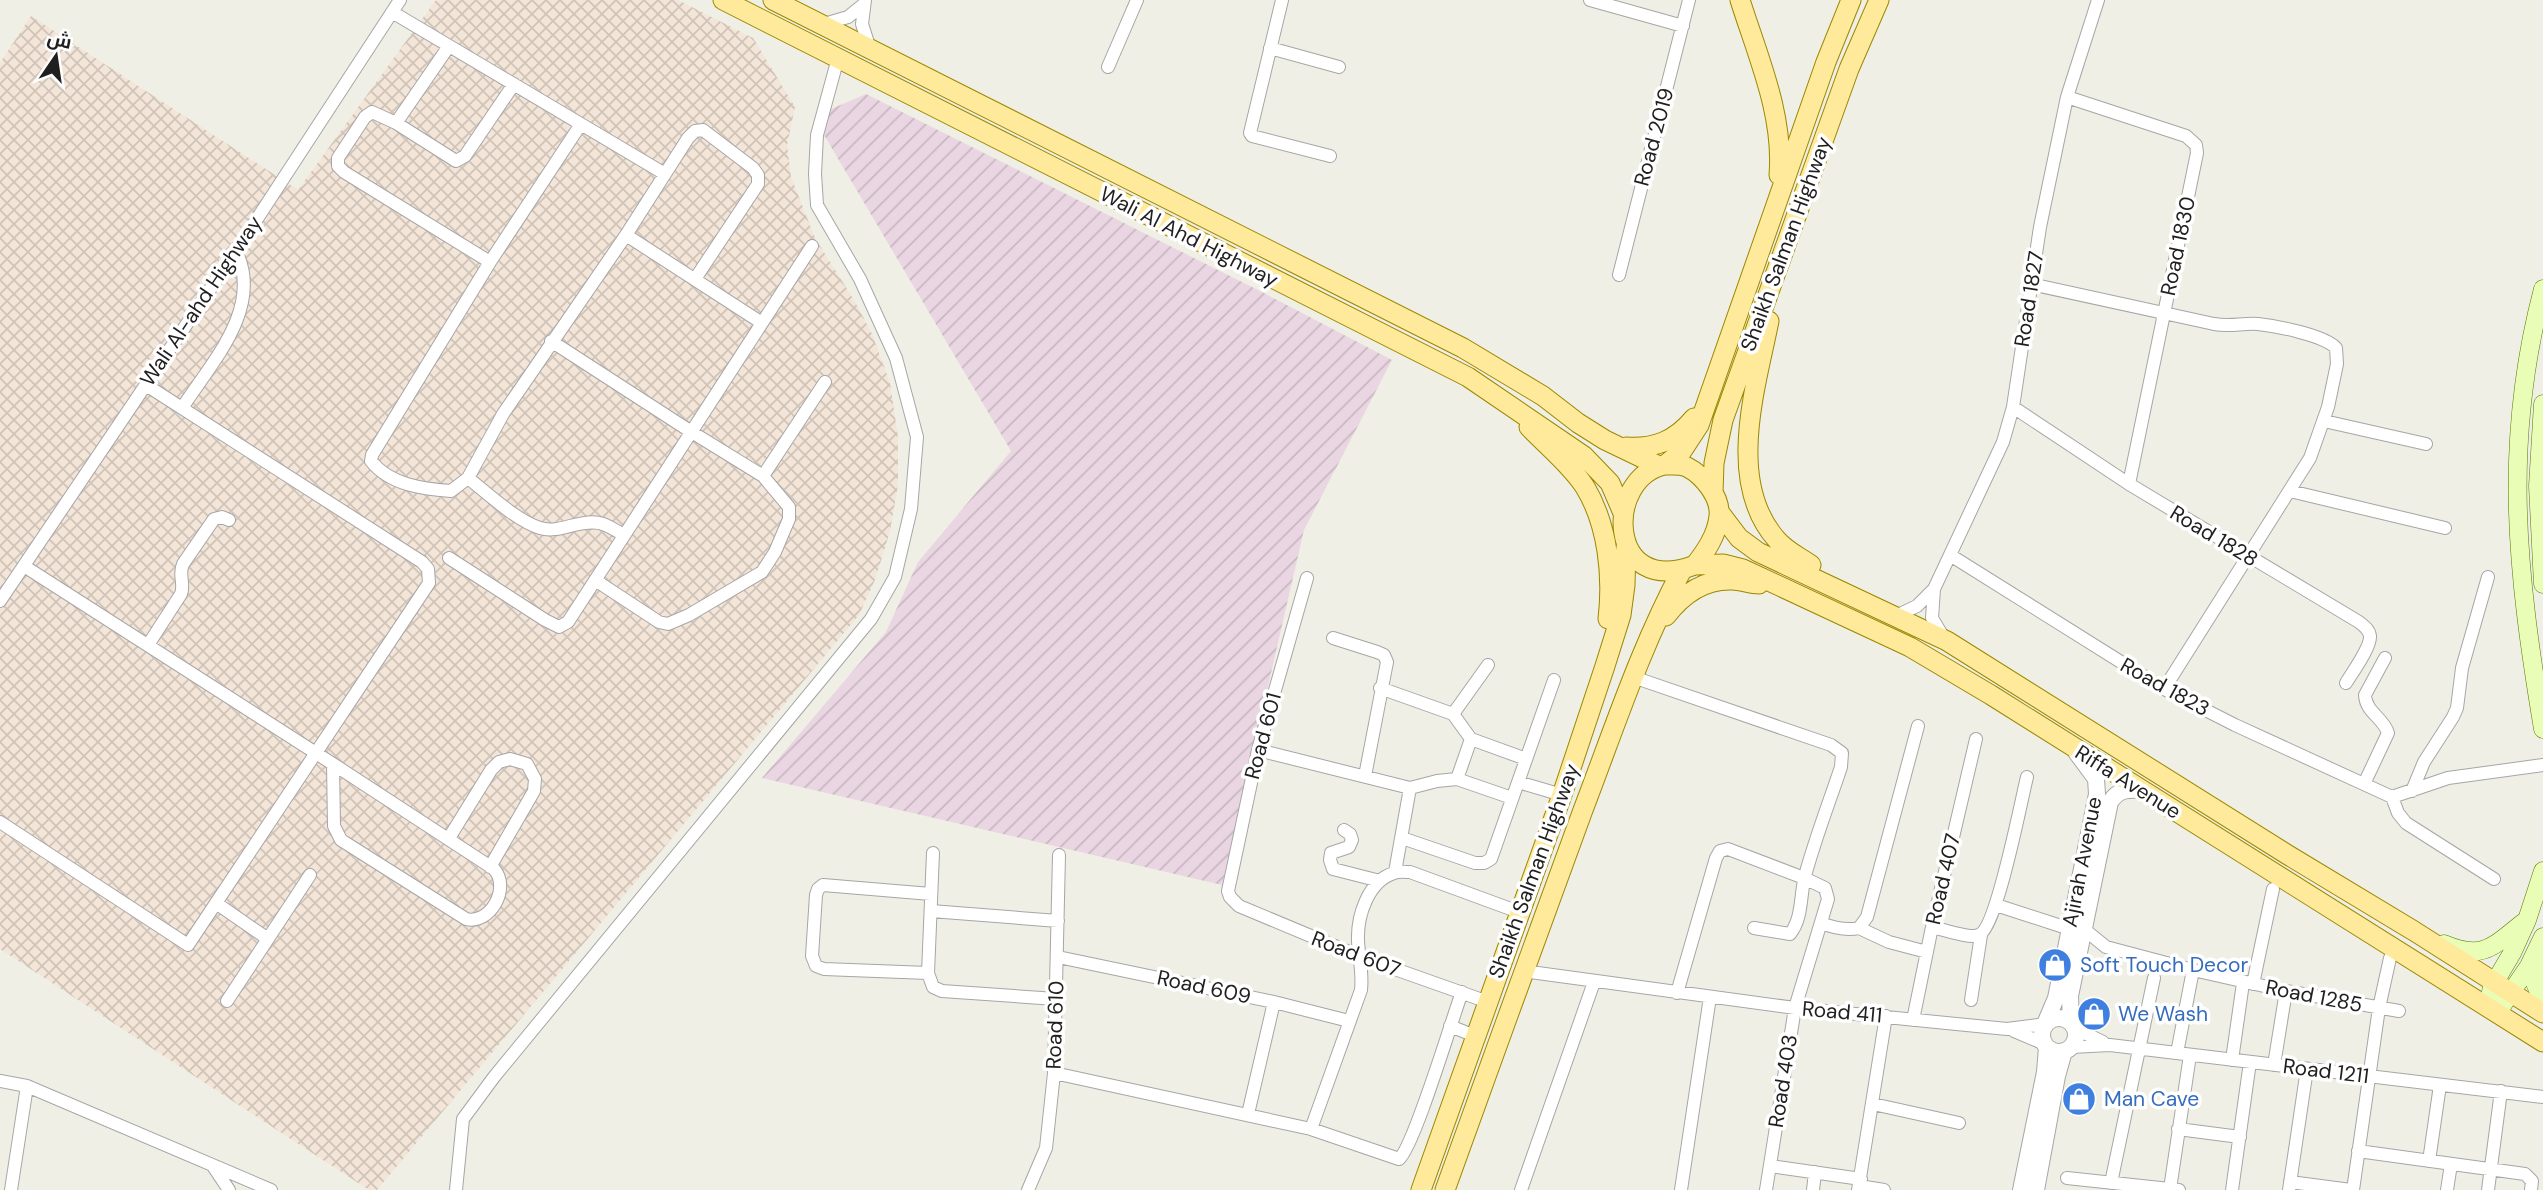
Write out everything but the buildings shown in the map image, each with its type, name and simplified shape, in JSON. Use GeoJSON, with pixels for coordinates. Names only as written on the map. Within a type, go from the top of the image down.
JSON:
{"type":"FeatureCollection","features":[{"type":"Feature","properties":{"kind":"main road","name":"Wali Al Ahd Highway"},"geometry":{"type":"LineString","coordinates":[[723,0],[1468,377],[1584,456],[1610,483],[1623,513]]}},
{"type":"Feature","properties":{"kind":"main road","name":"Wali Al Ahd Highway"},"geometry":{"type":"LineString","coordinates":[[773,0],[1463,348],[1543,396],[1605,440],[1662,466]]}},
{"type":"Feature","properties":{"kind":"main road"},"geometry":{"type":"LineString","coordinates":[[1740,0],[1776,118],[1780,155],[1777,198]]}},
{"type":"Feature","properties":{"kind":"main road","name":"Shaikh Salman Highway"},"geometry":{"type":"LineString","coordinates":[[1662,466],[1682,451],[1694,434],[1719,371],[1826,62],[1852,0]]}},
{"type":"Feature","properties":{"kind":"main road","name":"Shaikh Salman Highway"},"geometry":{"type":"LineString","coordinates":[[1713,493],[1719,434],[1849,69],[1879,0]]}},
{"type":"Feature","properties":{"kind":"main road"},"geometry":{"type":"LineString","coordinates":[[838,58],[848,39]]}},
{"type":"Feature","properties":{"kind":"main road"},"geometry":{"type":"LineString","coordinates":[[1782,257],[1747,429],[1751,480],[1762,515],[1777,541],[1842,590]]}},
{"type":"Feature","properties":{"kind":"main road"},"geometry":{"type":"LineString","coordinates":[[2543,289],[2519,415],[2516,468],[2521,581],[2543,729]]}},
{"type":"Feature","properties":{"kind":"main road"},"geometry":{"type":"LineString","coordinates":[[1605,440],[1623,447],[1643,448],[1662,444],[1680,434],[1693,420],[1719,371]]}},
{"type":"Feature","properties":{"kind":"main road"},"geometry":{"type":"LineString","coordinates":[[1505,400],[1567,464],[1594,504],[1606,548],[1611,597],[1605,666]]}},
{"type":"Feature","properties":{"kind":"main road"},"geometry":{"type":"LineString","coordinates":[[2543,404],[2538,486],[2543,578]]}},
{"type":"Feature","properties":{"kind":"main road"},"geometry":{"type":"LineString","coordinates":[[1662,466],[1688,467],[1713,493],[1720,513],[1712,540],[1688,567],[1670,572],[1653,570],[1637,561],[1626,547],[1623,513],[1634,488],[1645,475],[1662,466]]}},
{"type":"Feature","properties":{"kind":"main road"},"geometry":{"type":"LineString","coordinates":[[2538,486],[2543,510]]}},
{"type":"Feature","properties":{"kind":"main road","name":"Riffa Avenue"},"geometry":{"type":"LineString","coordinates":[[1720,513],[1739,538],[1758,552],[1947,641],[2265,841],[2414,931],[2497,997],[2543,1042]]}},
{"type":"Feature","properties":{"kind":"main road","name":"Shaikh Salman Highway"},"geometry":{"type":"LineString","coordinates":[[1421,1190],[1562,795],[1605,666],[1621,615],[1626,547]]}},
{"type":"Feature","properties":{"kind":"main road","name":"Riffa Avenue"},"geometry":{"type":"LineString","coordinates":[[1688,567],[1733,566],[1910,647],[2142,790],[2274,882],[2497,997],[2543,1013]]}},
{"type":"Feature","properties":{"kind":"main road","name":"Shaikh Salman Highway"},"geometry":{"type":"LineString","coordinates":[[1445,1190],[1523,971],[1633,677],[1648,639],[1688,567]]}},
{"type":"Feature","properties":{"kind":"main road"},"geometry":{"type":"LineString","coordinates":[[1648,639],[1675,604],[1704,584],[1735,580],[1752,584],[1772,584]]}},
{"type":"Feature","properties":{"kind":"main road"},"geometry":{"type":"LineString","coordinates":[[2497,997],[2543,872]]}},
{"type":"Feature","properties":{"kind":"main road"},"geometry":{"type":"LineString","coordinates":[[2414,931],[2464,952],[2481,951],[2495,945],[2527,920]]}},
{"type":"Feature","properties":{"kind":"main road"},"geometry":{"type":"LineString","coordinates":[[2497,997],[2540,945]]}},
{"type":"Feature","properties":{"kind":"main road"},"geometry":{"type":"LineString","coordinates":[[2540,945],[2535,983],[2543,1001]]}},
{"type":"Feature","properties":{"kind":"street","name":"Wali Al-ahd Highway"},"geometry":{"type":"LineString","coordinates":[[0,601],[236,251],[400,0]]}},
{"type":"Feature","properties":{"kind":"street"},"geometry":{"type":"LineString","coordinates":[[1108,67],[1137,0]]}},
{"type":"Feature","properties":{"kind":"street"},"geometry":{"type":"LineString","coordinates":[[1282,0],[1250,135],[1330,156]]}},
{"type":"Feature","properties":{"kind":"street"},"geometry":{"type":"LineString","coordinates":[[1590,0],[1683,26]]}},
{"type":"Feature","properties":{"kind":"street","name":"Road 2019"},"geometry":{"type":"LineString","coordinates":[[1619,275],[1689,0]]}},
{"type":"Feature","properties":{"kind":"street","name":"Road 1827"},"geometry":{"type":"LineString","coordinates":[[1896,616],[1917,606],[1934,589],[2003,442],[2013,407],[2040,227],[2067,97],[2098,0]]}},
{"type":"Feature","properties":{"kind":"street"},"geometry":{"type":"LineString","coordinates":[[821,24],[842,21],[864,2]]}},
{"type":"Feature","properties":{"kind":"street"},"geometry":{"type":"LineString","coordinates":[[864,2],[863,31],[870,49]]}},
{"type":"Feature","properties":{"kind":"street"},"geometry":{"type":"LineString","coordinates":[[392,12],[665,174]]}},
{"type":"Feature","properties":{"kind":"street"},"geometry":{"type":"LineString","coordinates":[[396,123],[449,46]]}},
{"type":"Feature","properties":{"kind":"street"},"geometry":{"type":"LineString","coordinates":[[1270,48],[1339,67]]}},
{"type":"Feature","properties":{"kind":"street"},"geometry":{"type":"LineString","coordinates":[[456,1190],[463,1119],[494,1077],[871,619],[895,577],[911,509],[917,436],[896,358],[860,279],[817,205],[817,135],[838,58]]}},
{"type":"Feature","properties":{"kind":"street"},"geometry":{"type":"LineString","coordinates":[[490,262],[344,172],[338,166],[338,158],[365,117],[372,112],[396,123],[456,160],[461,160],[514,84]]}},
{"type":"Feature","properties":{"kind":"street","name":"Road 1830"},"geometry":{"type":"LineString","coordinates":[[2067,97],[2186,136],[2196,145],[2197,153],[2129,484]]}},
{"type":"Feature","properties":{"kind":"street"},"geometry":{"type":"LineString","coordinates":[[581,124],[490,262],[372,454],[371,461],[397,480],[422,489],[451,491],[468,478],[503,414],[626,235],[688,138],[695,131],[704,130],[753,168],[758,175],[758,184],[695,279]]}},
{"type":"Feature","properties":{"kind":"street"},"geometry":{"type":"LineString","coordinates":[[626,235],[762,323]]}},
{"type":"Feature","properties":{"kind":"street"},"geometry":{"type":"LineString","coordinates":[[449,558],[559,627],[568,622],[812,246]]}},
{"type":"Feature","properties":{"kind":"street"},"geometry":{"type":"LineString","coordinates":[[181,408],[237,320],[244,283],[243,270],[236,251]]}},
{"type":"Feature","properties":{"kind":"street"},"geometry":{"type":"LineString","coordinates":[[2031,284],[2232,327],[2256,324],[2273,326],[2330,342],[2336,348],[2337,364],[2324,421],[2310,458],[2164,690]]}},
{"type":"Feature","properties":{"kind":"street"},"geometry":{"type":"LineString","coordinates":[[551,341],[763,475],[789,507],[789,519],[775,552],[762,572],[689,615],[668,624],[659,622],[595,580]]}},
{"type":"Feature","properties":{"kind":"street"},"geometry":{"type":"LineString","coordinates":[[763,475],[825,382]]}},
{"type":"Feature","properties":{"kind":"street"},"geometry":{"type":"LineString","coordinates":[[0,822],[188,945],[426,590],[430,578],[428,569],[418,560],[146,385]]}},
{"type":"Feature","properties":{"kind":"street","name":"Road 1828"},"geometry":{"type":"LineString","coordinates":[[2013,407],[2129,484],[2368,629],[2368,644],[2346,683]]}},
{"type":"Feature","properties":{"kind":"street"},"geometry":{"type":"LineString","coordinates":[[2324,421],[2426,443]]}},
{"type":"Feature","properties":{"kind":"street"},"geometry":{"type":"LineString","coordinates":[[468,478],[502,506],[539,528],[600,523],[624,534]]}},
{"type":"Feature","properties":{"kind":"street"},"geometry":{"type":"LineString","coordinates":[[2290,491],[2445,528]]}},
{"type":"Feature","properties":{"kind":"street"},"geometry":{"type":"LineString","coordinates":[[148,645],[181,594],[183,588],[180,572],[183,564],[212,522],[218,518],[229,520]]}},
{"type":"Feature","properties":{"kind":"street","name":"Road 1823"},"geometry":{"type":"LineString","coordinates":[[1950,555],[2164,690],[2392,797]]}},
{"type":"Feature","properties":{"kind":"street"},"geometry":{"type":"LineString","coordinates":[[24,566],[449,838],[490,867],[501,880],[499,898],[484,916],[470,920],[345,843],[334,826],[333,764]]}},
{"type":"Feature","properties":{"kind":"street"},"geometry":{"type":"LineString","coordinates":[[2412,791],[2424,762],[2454,717],[2462,668],[2488,577]]}},
{"type":"Feature","properties":{"kind":"street","name":"Road 601"},"geometry":{"type":"LineString","coordinates":[[1230,897],[1228,891],[1258,750],[1307,578]]}},
{"type":"Feature","properties":{"kind":"street"},"geometry":{"type":"LineString","coordinates":[[2521,581],[2543,578]]}},
{"type":"Feature","properties":{"kind":"street","name":"Road 1827"},"geometry":{"type":"LineString","coordinates":[[1934,589],[1932,618],[1947,641]]}},
{"type":"Feature","properties":{"kind":"street"},"geometry":{"type":"LineString","coordinates":[[1333,638],[1384,655],[1387,662],[1365,776]]}},
{"type":"Feature","properties":{"kind":"street"},"geometry":{"type":"LineString","coordinates":[[2364,784],[2388,733],[2369,709],[2365,695],[2385,658]]}},
{"type":"Feature","properties":{"kind":"street"},"geometry":{"type":"LineString","coordinates":[[1453,714],[1488,666]]}},
{"type":"Feature","properties":{"kind":"street"},"geometry":{"type":"LineString","coordinates":[[1633,677],[1831,745],[1842,753],[1841,767],[1804,878],[1799,911],[1790,934],[1754,928]]}},
{"type":"Feature","properties":{"kind":"street"},"geometry":{"type":"LineString","coordinates":[[1402,838],[1475,863],[1484,863],[1491,859],[1554,680]]}},
{"type":"Feature","properties":{"kind":"street"},"geometry":{"type":"LineString","coordinates":[[1380,688],[1453,714],[1471,739],[1526,759]]}},
{"type":"Feature","properties":{"kind":"street"},"geometry":{"type":"LineString","coordinates":[[1859,928],[1867,917],[1919,726]]}},
{"type":"Feature","properties":{"kind":"street"},"geometry":{"type":"LineString","coordinates":[[1457,779],[1471,739]]}},
{"type":"Feature","properties":{"kind":"street","name":"Road 407"},"geometry":{"type":"LineString","coordinates":[[1913,1020],[1976,739]]}},
{"type":"Feature","properties":{"kind":"street","name":"Ajirah Avenue"},"geometry":{"type":"LineString","coordinates":[[2071,746],[2096,779],[2097,794],[2077,929],[2080,952],[2070,996],[2073,1025]]}},
{"type":"Feature","properties":{"kind":"street"},"geometry":{"type":"LineString","coordinates":[[1258,750],[1410,788],[1457,779],[1512,798]]}},
{"type":"Feature","properties":{"kind":"street"},"geometry":{"type":"LineString","coordinates":[[449,838],[495,766],[510,759],[527,765],[535,779],[534,791],[490,867]]}},
{"type":"Feature","properties":{"kind":"street"},"geometry":{"type":"LineString","coordinates":[[2494,879],[2406,822],[2398,813],[2392,797],[2448,778],[2543,765]]}},
{"type":"Feature","properties":{"kind":"street"},"geometry":{"type":"LineString","coordinates":[[1971,1000],[1981,935],[1996,905],[2027,777]]}},
{"type":"Feature","properties":{"kind":"street"},"geometry":{"type":"LineString","coordinates":[[1518,782],[1562,795]]}},
{"type":"Feature","properties":{"kind":"street"},"geometry":{"type":"LineString","coordinates":[[1395,872],[1410,788]]}},
{"type":"Feature","properties":{"kind":"street","name":"Ajirah Avenue"},"geometry":{"type":"LineString","coordinates":[[2045,1024],[2056,998],[2077,929],[2110,802],[2119,791],[2142,790]]}},
{"type":"Feature","properties":{"kind":"street"},"geometry":{"type":"LineString","coordinates":[[1344,830],[1350,834],[1352,840],[1349,847],[1331,853],[1333,869],[1380,881]]}},
{"type":"Feature","properties":{"kind":"street"},"geometry":{"type":"LineString","coordinates":[[1676,993],[1720,851],[1728,849],[1804,878]]}},
{"type":"Feature","properties":{"kind":"street"},"geometry":{"type":"LineString","coordinates":[[933,853],[928,973],[933,987],[942,991],[1056,999]]}},
{"type":"Feature","properties":{"kind":"street","name":"Road 610"},"geometry":{"type":"LineString","coordinates":[[1028,1190],[1046,1148],[1054,1073],[1059,855]]}},
{"type":"Feature","properties":{"kind":"street"},"geometry":{"type":"LineString","coordinates":[[1311,1129],[1361,990],[1358,939],[1360,918],[1373,887],[1395,872],[1410,872],[1519,912]]}},
{"type":"Feature","properties":{"kind":"street"},"geometry":{"type":"LineString","coordinates":[[227,1001],[310,875]]}},
{"type":"Feature","properties":{"kind":"street","name":"Road 403"},"geometry":{"type":"LineString","coordinates":[[1766,1190],[1795,1008],[1828,893],[1825,888],[1804,878]]}},
{"type":"Feature","properties":{"kind":"street"},"geometry":{"type":"LineString","coordinates":[[2232,1060],[2248,983],[2274,882]]}},
{"type":"Feature","properties":{"kind":"street"},"geometry":{"type":"LineString","coordinates":[[928,973],[824,969],[816,965],[813,956],[816,895],[823,885],[931,894]]}},
{"type":"Feature","properties":{"kind":"street","name":"Road 607"},"geometry":{"type":"LineString","coordinates":[[1230,897],[1239,906],[1361,957],[1488,1002]]}},
{"type":"Feature","properties":{"kind":"street"},"geometry":{"type":"LineString","coordinates":[[215,903],[268,939]]}},
{"type":"Feature","properties":{"kind":"street"},"geometry":{"type":"LineString","coordinates":[[1996,905],[2077,929]]}},
{"type":"Feature","properties":{"kind":"street"},"geometry":{"type":"LineString","coordinates":[[931,911],[1058,921]]}},
{"type":"Feature","properties":{"kind":"street"},"geometry":{"type":"LineString","coordinates":[[1821,923],[1834,928],[1859,928],[1889,942],[1927,952]]}},
{"type":"Feature","properties":{"kind":"street"},"geometry":{"type":"LineString","coordinates":[[1932,927],[1973,936],[1981,935]]}},
{"type":"Feature","properties":{"kind":"street","name":"Road 1285"},"geometry":{"type":"LineString","coordinates":[[2077,929],[2106,947],[2193,970],[2286,991],[2399,1011]]}},
{"type":"Feature","properties":{"kind":"street","name":"Road 1285"},"geometry":{"type":"LineString","coordinates":[[2080,952],[2106,947]]}},
{"type":"Feature","properties":{"kind":"street","name":"Road 609"},"geometry":{"type":"LineString","coordinates":[[1058,957],[1274,1002],[1349,1021]]}},
{"type":"Feature","properties":{"kind":"street"},"geometry":{"type":"LineString","coordinates":[[2306,1069],[2289,1186],[2352,1190],[2379,1008],[2390,958]]}},
{"type":"Feature","properties":{"kind":"street"},"geometry":{"type":"LineString","coordinates":[[2067,1178],[2174,1189],[2183,1054],[2193,970]]}},
{"type":"Feature","properties":{"kind":"street","name":"Road 411"},"geometry":{"type":"LineString","coordinates":[[1523,971],[1795,1008],[1913,1020],[2007,1029],[2045,1024]]}},
{"type":"Feature","properties":{"kind":"street"},"geometry":{"type":"LineString","coordinates":[[2111,1183],[2154,978]]}},
{"type":"Feature","properties":{"kind":"street"},"geometry":{"type":"LineString","coordinates":[[1521,1190],[1594,982]]}},
{"type":"Feature","properties":{"kind":"street"},"geometry":{"type":"LineString","coordinates":[[2274,1065],[2286,991]]}},
{"type":"Feature","properties":{"kind":"street"},"geometry":{"type":"LineString","coordinates":[[1054,1073],[1311,1129],[1399,1159],[1403,1156],[1414,1130],[1462,992]]}},
{"type":"Feature","properties":{"kind":"street"},"geometry":{"type":"LineString","coordinates":[[1681,1190],[1710,997]]}},
{"type":"Feature","properties":{"kind":"street"},"geometry":{"type":"LineString","coordinates":[[1248,1114],[1274,1002]]}},
{"type":"Feature","properties":{"kind":"street"},"geometry":{"type":"LineString","coordinates":[[1859,1185],[1886,1016]]}},
{"type":"Feature","properties":{"kind":"street"},"geometry":{"type":"LineString","coordinates":[[2021,1190],[2045,1072],[2046,1045],[2042,1034],[2045,1024],[2062,1018],[2073,1025],[2076,1038],[2067,1049],[2057,1076],[2036,1190]]}},
{"type":"Feature","properties":{"kind":"street","name":"Road 1211"},"geometry":{"type":"LineString","coordinates":[[2073,1025],[2110,1045]]}},
{"type":"Feature","properties":{"kind":"street"},"geometry":{"type":"LineString","coordinates":[[1450,1026],[1475,1036]]}},
{"type":"Feature","properties":{"kind":"street","name":"Road 411"},"geometry":{"type":"LineString","coordinates":[[2007,1029],[2046,1045]]}},
{"type":"Feature","properties":{"kind":"street"},"geometry":{"type":"LineString","coordinates":[[2046,1045],[2058,1052],[2067,1049]]}},
{"type":"Feature","properties":{"kind":"street","name":"Road 1211"},"geometry":{"type":"LineString","coordinates":[[2067,1049],[2110,1045],[2543,1097]]}},
{"type":"Feature","properties":{"kind":"street"},"geometry":{"type":"LineString","coordinates":[[2232,1190],[2250,1062]]}},
{"type":"Feature","properties":{"kind":"street"},"geometry":{"type":"LineString","coordinates":[[0,1081],[27,1086],[271,1190]]}},
{"type":"Feature","properties":{"kind":"street"},"geometry":{"type":"LineString","coordinates":[[2429,1160],[2440,1085]]}},
{"type":"Feature","properties":{"kind":"street"},"geometry":{"type":"LineString","coordinates":[[11,1190],[27,1086]]}},
{"type":"Feature","properties":{"kind":"street"},"geometry":{"type":"LineString","coordinates":[[2487,1190],[2501,1091]]}},
{"type":"Feature","properties":{"kind":"street"},"geometry":{"type":"LineString","coordinates":[[1872,1104],[1959,1122]]}},
{"type":"Feature","properties":{"kind":"street"},"geometry":{"type":"LineString","coordinates":[[2178,1129],[2240,1137]]}},
{"type":"Feature","properties":{"kind":"street"},"geometry":{"type":"LineString","coordinates":[[1414,1130],[1438,1141]]}},
{"type":"Feature","properties":{"kind":"street"},"geometry":{"type":"LineString","coordinates":[[2358,1151],[2525,1174],[2532,1181],[2532,1190]]}},
{"type":"Feature","properties":{"kind":"street"},"geometry":{"type":"LineString","coordinates":[[2447,1190],[2451,1164]]}},
{"type":"Feature","properties":{"kind":"street"},"geometry":{"type":"LineString","coordinates":[[213,1166],[229,1190]]}},
{"type":"Feature","properties":{"kind":"street"},"geometry":{"type":"LineString","coordinates":[[1770,1166],[1815,1172],[1884,1190]]}},
{"type":"Feature","properties":{"kind":"street"},"geometry":{"type":"LineString","coordinates":[[1813,1190],[1815,1172]]}},
{"type":"Feature","properties":{"kind":"shaded area"},"geometry":{"type":"Polygon","coordinates":[[[436,0],[678,0],[753,38],[795,107],[787,145],[791,177],[815,238],[872,334],[890,383],[898,437],[898,485],[890,531],[875,580],[859,615],[377,1190],[369,1190],[0,949],[0,63],[31,16],[298,190],[436,0]]]}},
{"type":"Feature","properties":{"kind":"shaded area"},"geometry":{"type":"Polygon","coordinates":[[[866,94],[1392,360],[1304,530],[1222,885],[762,778],[886,632],[918,562],[1011,451],[824,135],[829,110],[866,94]]]}},
{"type":"Feature","properties":{"kind":"place","name":"Soft Touch Decor"},"geometry":{"type":"Point","coordinates":[2055,965]}},
{"type":"Feature","properties":{"kind":"place","name":"We Wash"},"geometry":{"type":"Point","coordinates":[2094,1014]}},
{"type":"Feature","properties":{"kind":"place","name":"Man Cave"},"geometry":{"type":"Point","coordinates":[2079,1099]}}]}
